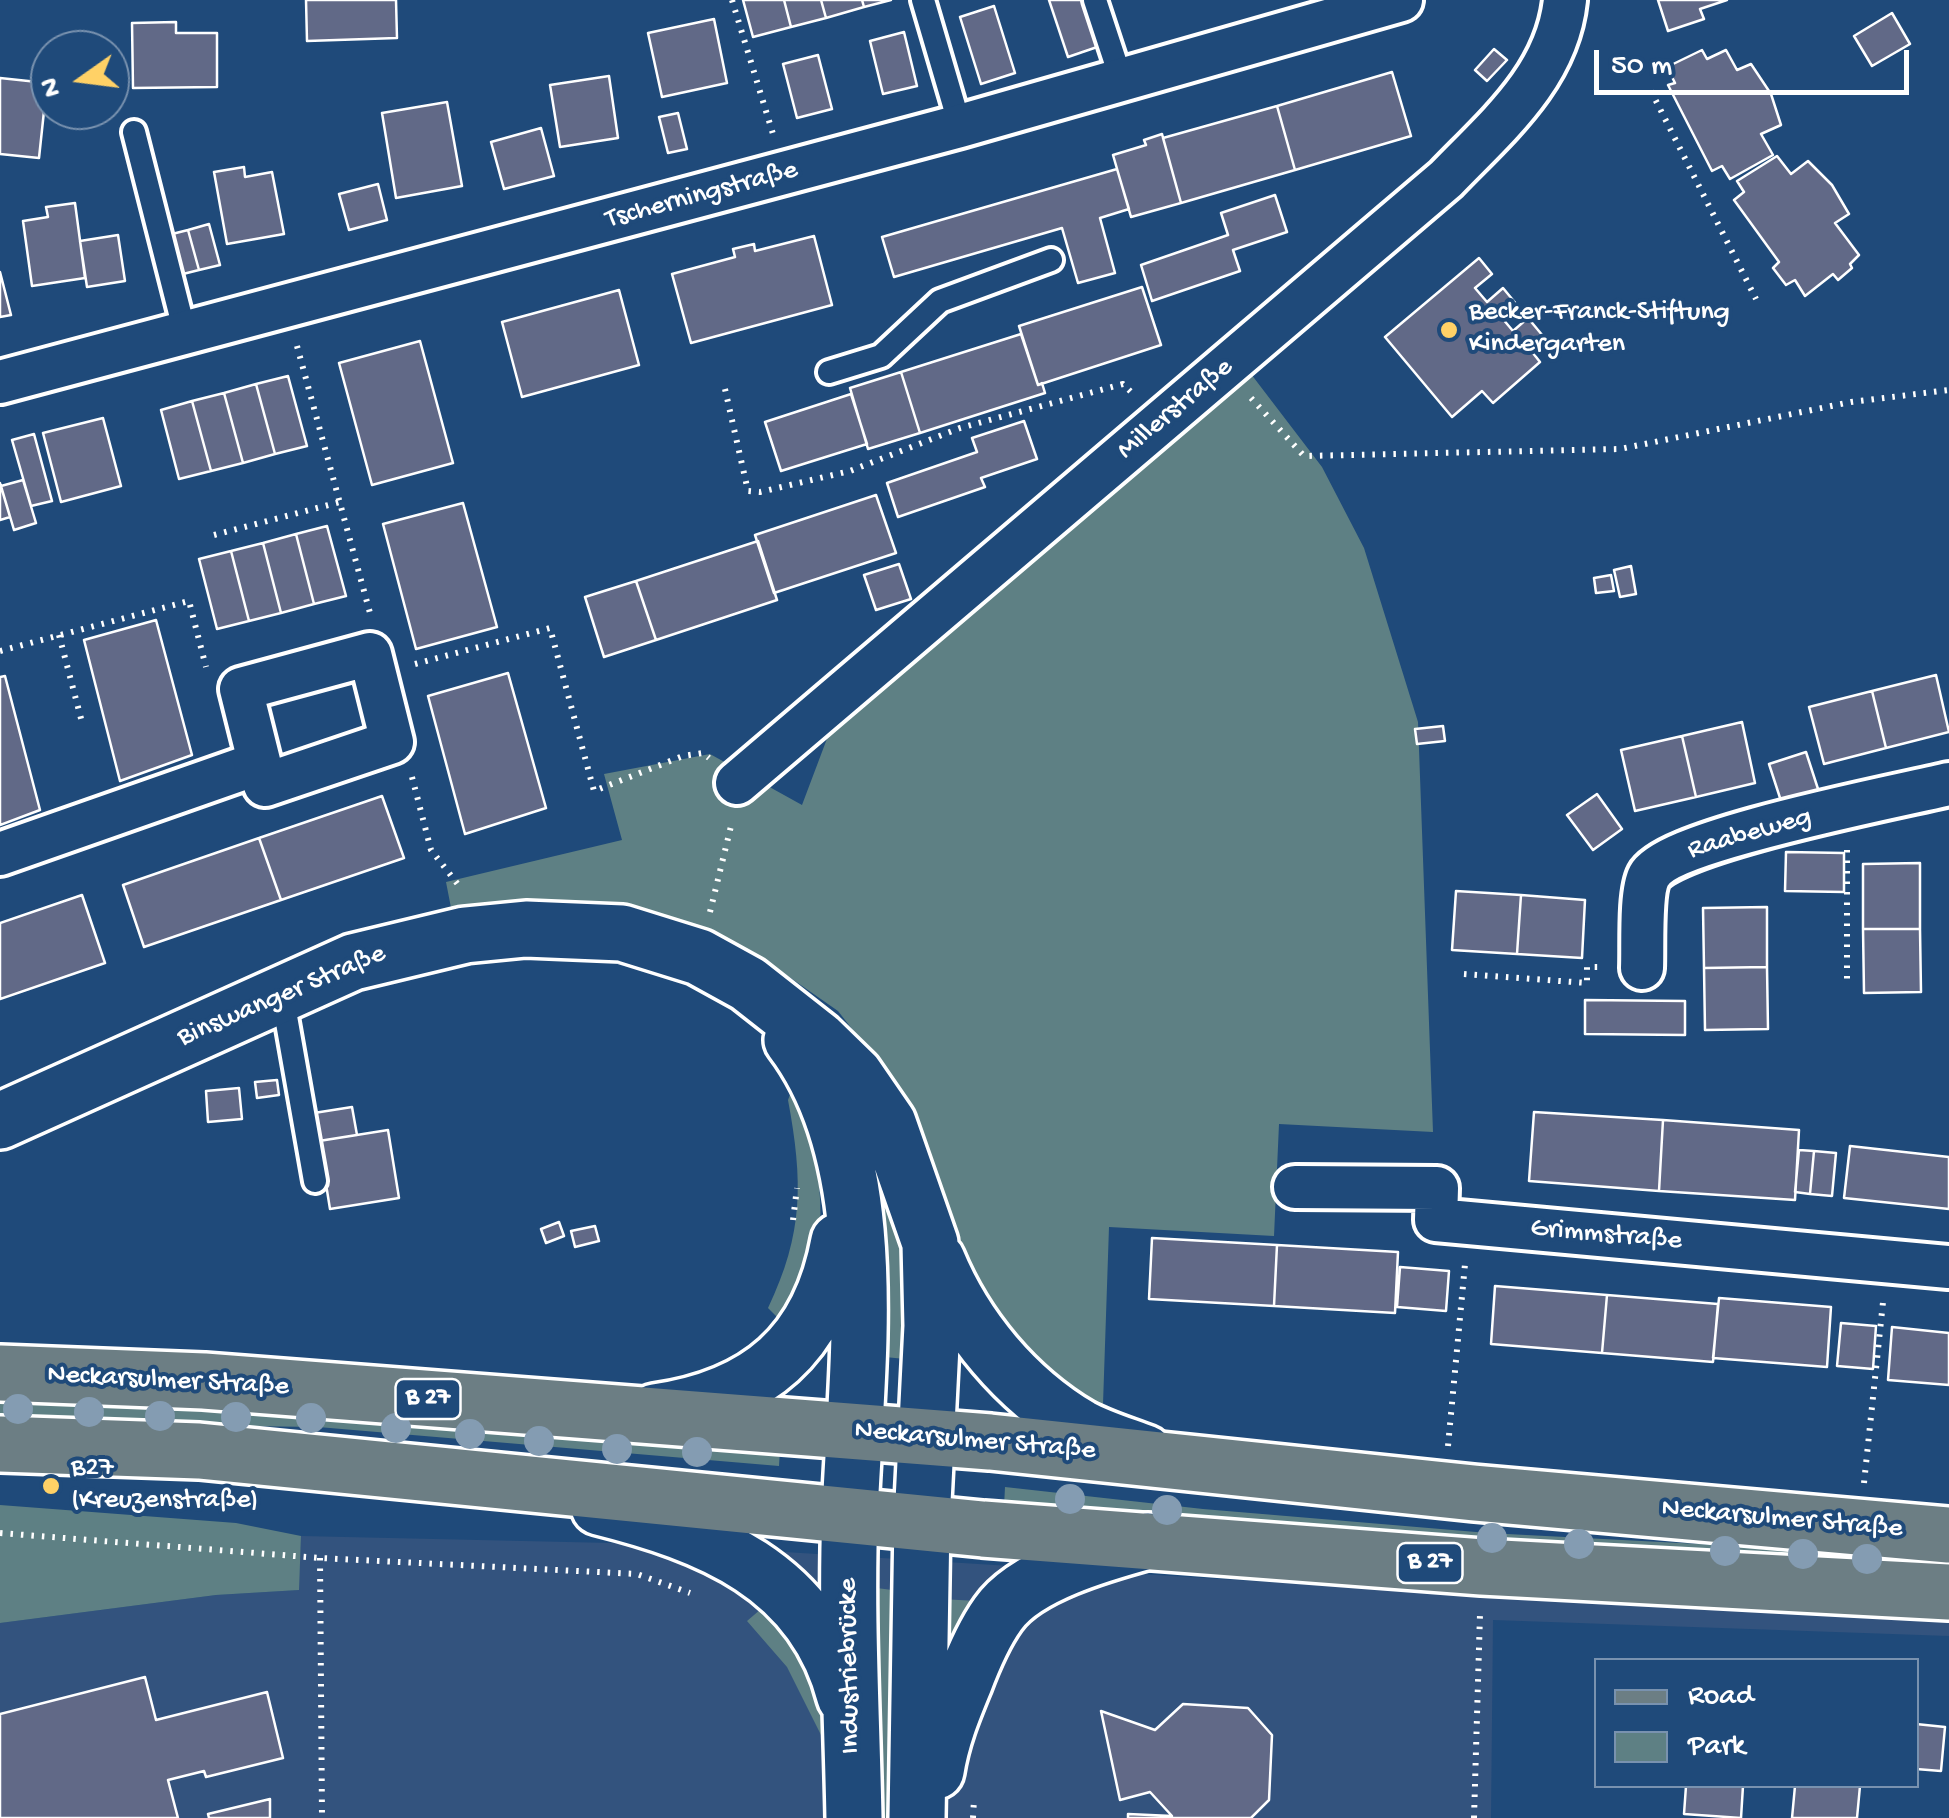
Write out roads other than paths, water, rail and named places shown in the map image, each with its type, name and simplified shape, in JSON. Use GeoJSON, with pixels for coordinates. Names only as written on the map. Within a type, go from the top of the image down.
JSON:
{"type":"FeatureCollection","features":[{"type":"Feature","properties":{"kind":"main road","name":"Binswanger Straße"},"geometry":{"type":"LineString","coordinates":[[0,1121],[353,962],[402,948],[512,930],[622,933],[699,956],[748,984],[818,1038],[855,1075],[888,1123],[930,1243],[929,1438],[922,1520]]}},
{"type":"Feature","properties":{"kind":"main road","name":"Binswanger Straße"},"geometry":{"type":"LineString","coordinates":[[748,984],[798,1048],[824,1094],[851,1174],[858,1354],[850,1514]]}},
{"type":"Feature","properties":{"kind":"main road"},"geometry":{"type":"LineString","coordinates":[[625,1416],[682,1408],[729,1392],[796,1348],[818,1314],[837,1253],[851,1174]]}},
{"type":"Feature","properties":{"kind":"main road"},"geometry":{"type":"LineString","coordinates":[[930,1243],[951,1294],[1006,1367],[1080,1427],[1156,1458]]}},
{"type":"Feature","properties":{"kind":"main road","name":"Neckarsulmer Straße"},"geometry":{"type":"LineString","coordinates":[[0,1374],[204,1380],[625,1416],[856,1431],[1156,1458],[1474,1493],[1949,1535]]}},
{"type":"Feature","properties":{"kind":"main road","name":"Neckarsulmer Straße"},"geometry":{"type":"LineString","coordinates":[[0,1444],[199,1451],[504,1484],[1482,1568],[1949,1592]]}},
{"type":"Feature","properties":{"kind":"main road"},"geometry":{"type":"LineString","coordinates":[[504,1484],[667,1524],[722,1546],[771,1581],[804,1616],[828,1652],[852,1726]]}},
{"type":"Feature","properties":{"kind":"main road","name":"Industriebrücke"},"geometry":{"type":"LineString","coordinates":[[850,1514],[854,1818]]}},
{"type":"Feature","properties":{"kind":"main road"},"geometry":{"type":"LineString","coordinates":[[917,1818],[922,1520]]}},
{"type":"Feature","properties":{"kind":"main road"},"geometry":{"type":"LineString","coordinates":[[929,1818],[941,1740],[976,1650],[1000,1610],[1041,1581],[1088,1558],[1152,1540]]}},
{"type":"Feature","properties":{"kind":"street","name":"Tscherningstraße"},"geometry":{"type":"LineString","coordinates":[[0,382],[785,174],[1122,82],[1401,0]]}},
{"type":"Feature","properties":{"kind":"street","name":"Millerstraße"},"geometry":{"type":"LineString","coordinates":[[737,783],[1446,179],[1518,105],[1550,52],[1565,0]]}},
{"type":"Feature","properties":{"kind":"street"},"geometry":{"type":"LineString","coordinates":[[370,654],[392,742],[265,784],[260,763],[241,689],[370,654]]}},
{"type":"Feature","properties":{"kind":"street"},"geometry":{"type":"LineString","coordinates":[[0,854],[260,763]]}},
{"type":"Feature","properties":{"kind":"street","name":"Raabeweg"},"geometry":{"type":"LineString","coordinates":[[1642,968],[1647,879],[1662,860],[1753,830],[1949,784]]}},
{"type":"Feature","properties":{"kind":"street","name":"Grimmstraße"},"geometry":{"type":"LineString","coordinates":[[1295,1186],[1437,1188],[1436,1220],[1949,1266]]}},
{"type":"Feature","properties":{"kind":"lane"},"geometry":{"type":"LineString","coordinates":[[923,0],[960,126]]}},
{"type":"Feature","properties":{"kind":"lane"},"geometry":{"type":"LineString","coordinates":[[1095,0],[1122,82]]}},
{"type":"Feature","properties":{"kind":"lane"},"geometry":{"type":"LineString","coordinates":[[134,132],[185,333]]}},
{"type":"Feature","properties":{"kind":"lane"},"geometry":{"type":"LineString","coordinates":[[829,372],[881,356],[940,301],[1051,260]]}},
{"type":"Feature","properties":{"kind":"lane"},"geometry":{"type":"LineString","coordinates":[[282,994],[315,1181]]}},
{"type":"Feature","properties":{"kind":"place","name":"Becker-Franck-Stiftung Kindergarten"},"geometry":{"type":"Point","coordinates":[1449,330]}},
{"type":"Feature","properties":{"kind":"place","name":"B27 (Kreuzenstraße)"},"geometry":{"type":"Point","coordinates":[51,1486]}}]}
